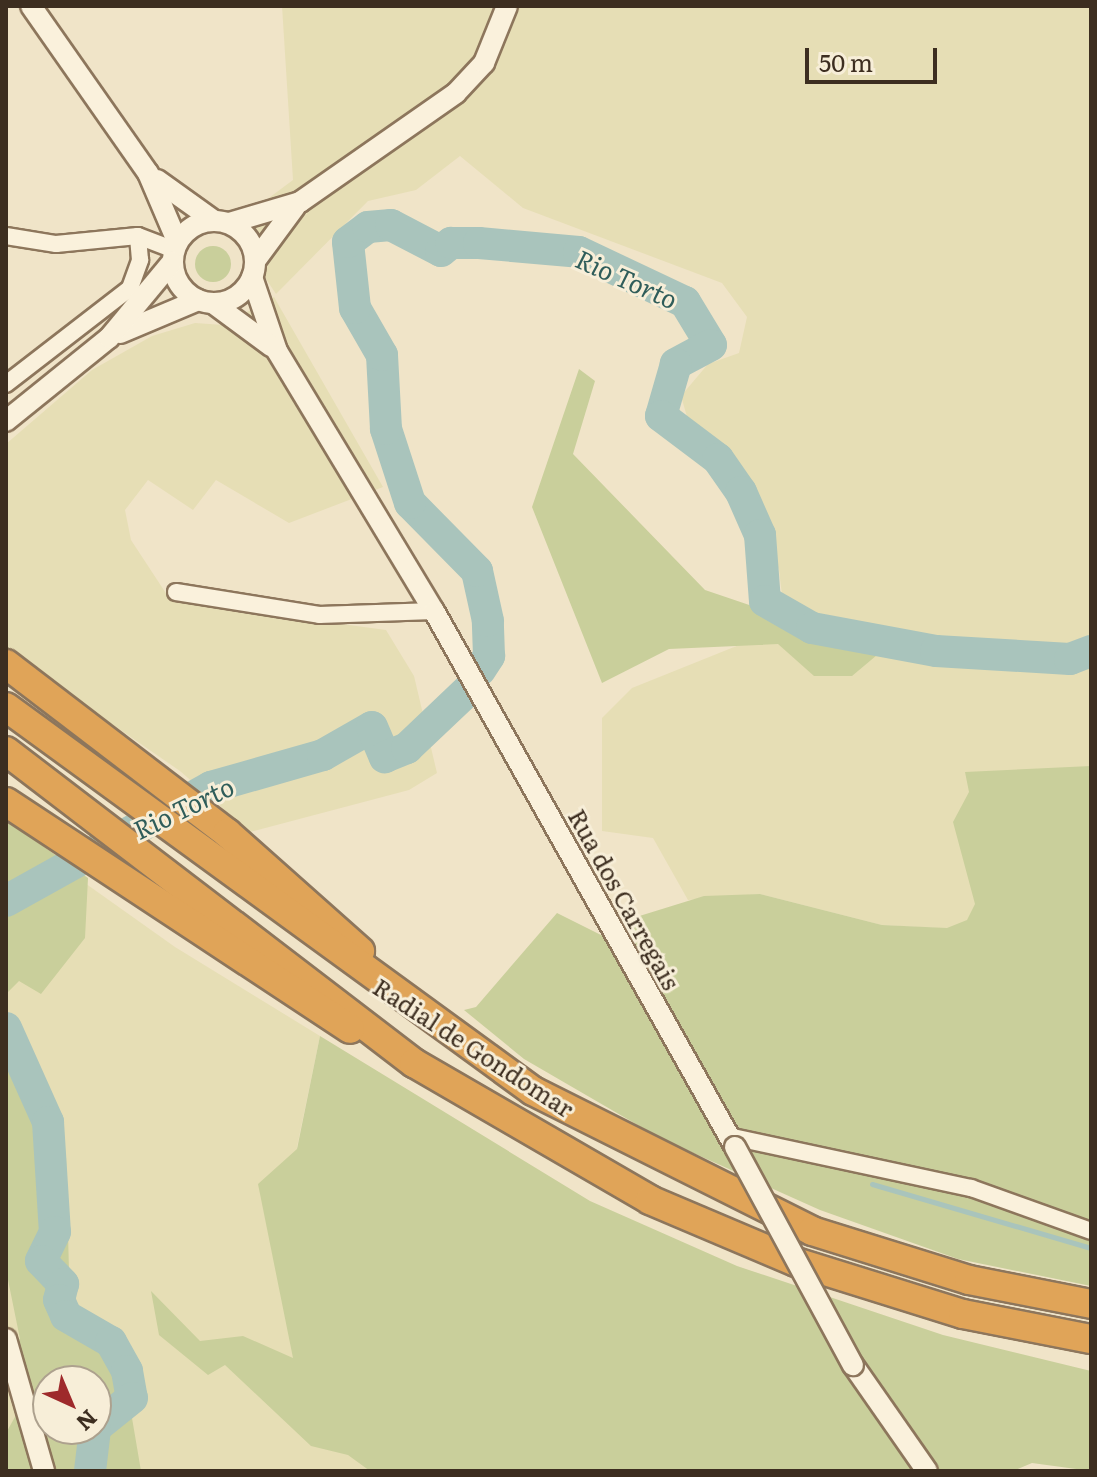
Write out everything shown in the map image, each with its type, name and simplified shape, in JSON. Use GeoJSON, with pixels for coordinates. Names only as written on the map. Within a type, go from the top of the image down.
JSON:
{"type":"FeatureCollection","features":[{"type":"Feature","properties":{"kind":"highway"},"geometry":{"type":"LineString","coordinates":[[6,664],[227,833],[381,979]]}},
{"type":"Feature","properties":{"kind":"highway","name":"Radial de Gondomar"},"geometry":{"type":"LineString","coordinates":[[6,707],[533,1091],[812,1231],[969,1280],[1091,1304]]}},
{"type":"Feature","properties":{"kind":"highway","name":"Radial de Gondomar"},"geometry":{"type":"LineString","coordinates":[[6,751],[350,1019],[414,1063],[650,1200],[738,1239],[963,1314],[1091,1339]]}},
{"type":"Feature","properties":{"kind":"highway"},"geometry":{"type":"LineString","coordinates":[[6,802],[350,1019]]}},
{"type":"Feature","properties":{"kind":"street"},"geometry":{"type":"LineString","coordinates":[[31,6],[148,173],[175,251],[175,278],[206,302]]}},
{"type":"Feature","properties":{"kind":"street"},"geometry":{"type":"LineString","coordinates":[[109,338],[206,302],[230,300],[300,202],[456,93],[484,63],[507,6]]}},
{"type":"Feature","properties":{"kind":"street"},"geometry":{"type":"LineString","coordinates":[[148,173],[221,222],[243,232],[254,269]]}},
{"type":"Feature","properties":{"kind":"street"},"geometry":{"type":"LineString","coordinates":[[6,421],[109,338],[175,251],[221,222],[300,202]]}},
{"type":"Feature","properties":{"kind":"street"},"geometry":{"type":"LineString","coordinates":[[6,236],[56,244],[138,236],[175,251]]}},
{"type":"Feature","properties":{"kind":"street"},"geometry":{"type":"LineString","coordinates":[[6,384],[130,288],[138,274],[138,236]]}},
{"type":"Feature","properties":{"kind":"street","name":"Rua dos Carregais"},"geometry":{"type":"LineString","coordinates":[[254,269],[277,351],[434,611],[853,1365],[927,1471]]}},
{"type":"Feature","properties":{"kind":"street","name":"Rua dos Carregais"},"geometry":{"type":"LineString","coordinates":[[206,302],[277,351]]}},
{"type":"Feature","properties":{"kind":"street"},"geometry":{"type":"LineString","coordinates":[[176,592],[319,615],[434,611]]}},
{"type":"Feature","properties":{"kind":"street"},"geometry":{"type":"LineString","coordinates":[[731,1142],[971,1188],[1091,1231]]}},
{"type":"Feature","properties":{"kind":"street"},"geometry":{"type":"LineString","coordinates":[[6,1339],[44,1471]]}},
{"type":"Feature","properties":{"kind":"shaded area"},"geometry":{"type":"Polygon","coordinates":[[[282,6],[1091,6],[1091,769],[978,912],[955,929],[882,925],[760,894],[688,900],[653,838],[602,831],[602,718],[632,688],[769,633],[784,612],[779,570],[737,472],[690,427],[681,396],[708,364],[739,353],[747,317],[722,283],[523,208],[460,156],[416,190],[368,201],[276,294],[231,226],[293,180],[282,6]]]}},
{"type":"Feature","properties":{"kind":"shaded area"},"geometry":{"type":"Polygon","coordinates":[[[274,297],[383,487],[289,523],[216,480],[193,510],[148,480],[125,510],[131,540],[171,601],[386,630],[414,676],[437,773],[409,790],[250,832],[180,771],[6,651],[6,444],[92,370],[152,336],[195,323],[223,325],[274,297]]]}},
{"type":"Feature","properties":{"kind":"shaded area"},"geometry":{"type":"Polygon","coordinates":[[[6,827],[175,947],[320,1036],[297,1147],[389,1471],[118,1471],[112,1441],[112,1365],[97,1365],[88,1320],[56,1365],[32,1365],[32,1398],[6,1434],[6,827]]]}},
{"type":"Feature","properties":{"kind":"green space"},"geometry":{"type":"Polygon","coordinates":[[[213,246],[226,251],[231,264],[226,277],[213,282],[200,277],[195,264],[200,251],[213,246]]]}},
{"type":"Feature","properties":{"kind":"green space"},"geometry":{"type":"Polygon","coordinates":[[[579,369],[595,381],[573,454],[705,590],[883,650],[852,676],[814,676],[778,644],[669,649],[602,683],[532,507],[579,369]]]}},
{"type":"Feature","properties":{"kind":"green space"},"geometry":{"type":"Polygon","coordinates":[[[1091,766],[1091,1286],[958,1259],[820,1210],[660,1138],[524,1059],[464,1010],[476,1007],[557,913],[601,935],[604,927],[704,896],[760,894],[882,925],[947,928],[967,920],[975,904],[953,822],[969,792],[965,772],[1091,766]]]}},
{"type":"Feature","properties":{"kind":"green space"},"geometry":{"type":"Polygon","coordinates":[[[6,820],[88,878],[85,938],[41,994],[19,981],[6,994],[6,820]]]}},
{"type":"Feature","properties":{"kind":"green space"},"geometry":{"type":"Polygon","coordinates":[[[320,1036],[590,1201],[737,1266],[943,1335],[1091,1371],[1091,1471],[1032,1463],[1013,1471],[370,1471],[348,1455],[311,1446],[225,1365],[208,1375],[159,1335],[151,1291],[200,1341],[243,1336],[293,1358],[258,1184],[297,1149],[320,1036]]]}},
{"type":"Feature","properties":{"kind":"green space"},"geometry":{"type":"Polygon","coordinates":[[[6,1044],[66,1157],[70,1309],[118,1339],[142,1395],[132,1418],[141,1471],[8,1471],[6,1433],[25,1399],[10,1344],[20,1339],[6,1270],[6,1044]]]}},
{"type":"Feature","properties":{"kind":"waterway","name":"Rio Torto"},"geometry":{"type":"LineString","coordinates":[[480,670],[489,656],[488,621],[477,571],[410,503],[386,429],[382,355],[355,308],[348,242],[368,227],[391,225],[441,251],[451,243],[479,243],[579,252],[685,302],[711,345],[676,364],[661,416],[718,459],[741,492],[760,535],[765,601],[812,628],[936,651],[1070,659],[1091,651]]}},
{"type":"Feature","properties":{"kind":"waterway","name":"Rio Torto"},"geometry":{"type":"LineString","coordinates":[[6,901],[211,787],[323,755],[372,727],[385,757],[407,748],[467,691]]}},
{"type":"Feature","properties":{"kind":"waterway","name":"Rio Torto"},"geometry":{"type":"LineString","coordinates":[[6,1028],[48,1122],[55,1232],[41,1261],[63,1284],[59,1300],[66,1316],[111,1342],[127,1371],[132,1398],[112,1414]]}},
{"type":"Feature","properties":{"kind":"waterway"},"geometry":{"type":"LineString","coordinates":[[872,1184],[1091,1248]]}},
{"type":"Feature","properties":{"kind":"waterway","name":"Rio Torto"},"geometry":{"type":"LineString","coordinates":[[90,1471],[93,1445]]}}]}
